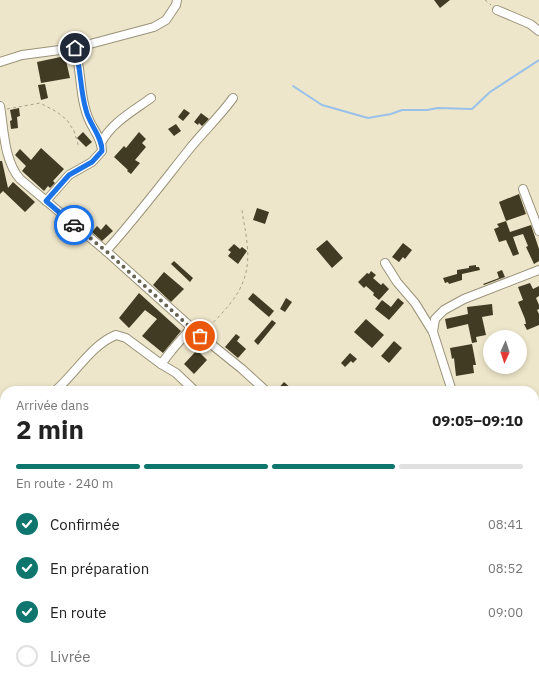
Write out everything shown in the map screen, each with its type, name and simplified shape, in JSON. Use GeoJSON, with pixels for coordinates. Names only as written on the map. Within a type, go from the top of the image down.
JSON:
{"type":"FeatureCollection","features":[{"type":"Feature","properties":{"kind":"street"},"geometry":{"type":"LineString","coordinates":[[0,62],[22,55],[75,48],[147,29],[162,23],[170,16],[177,0]]}},
{"type":"Feature","properties":{"kind":"street"},"geometry":{"type":"LineString","coordinates":[[497,10],[530,24],[539,31]]}},
{"type":"Feature","properties":{"kind":"street"},"geometry":{"type":"LineString","coordinates":[[46,201],[69,175],[92,162],[102,153],[101,142],[86,112],[82,94],[79,63],[75,48]]}},
{"type":"Feature","properties":{"kind":"street"},"geometry":{"type":"LineString","coordinates":[[101,142],[113,126],[151,98]]}},
{"type":"Feature","properties":{"kind":"street"},"geometry":{"type":"LineString","coordinates":[[106,251],[136,217],[192,146],[216,120],[233,98]]}},
{"type":"Feature","properties":{"kind":"street"},"geometry":{"type":"LineString","coordinates":[[0,108],[6,144],[13,169],[20,179],[106,251],[200,336],[242,369],[261,386]]}},
{"type":"Feature","properties":{"kind":"street"},"geometry":{"type":"LineString","coordinates":[[523,189],[539,231]]}},
{"type":"Feature","properties":{"kind":"street"},"geometry":{"type":"LineString","coordinates":[[385,263],[397,282],[415,303],[433,332],[450,386]]}},
{"type":"Feature","properties":{"kind":"street"},"geometry":{"type":"LineString","coordinates":[[433,332],[435,319],[444,310],[464,299],[539,270]]}},
{"type":"Feature","properties":{"kind":"street"},"geometry":{"type":"LineString","coordinates":[[161,364],[191,328]]}},
{"type":"Feature","properties":{"kind":"street"},"geometry":{"type":"LineString","coordinates":[[61,386],[106,339],[116,335],[126,338],[161,364],[176,373],[190,386]]}},
{"type":"Feature","properties":{"kind":"path"},"geometry":{"type":"LineString","coordinates":[[486,0],[497,10]]}},
{"type":"Feature","properties":{"kind":"path"},"geometry":{"type":"LineString","coordinates":[[0,108],[40,103],[57,112],[67,120],[74,131],[80,147]]}},
{"type":"Feature","properties":{"kind":"path"},"geometry":{"type":"LineString","coordinates":[[200,336],[224,312],[241,290],[248,271],[248,243],[242,209]]}},
{"type":"Feature","properties":{"kind":"path"},"geometry":{"type":"LineString","coordinates":[[66,382],[70,386]]}},
{"type":"Feature","properties":{"kind":"building"},"geometry":{"type":"Polygon","coordinates":[[[434,0],[450,0],[440,8],[434,0]]]}},
{"type":"Feature","properties":{"kind":"building"},"geometry":{"type":"Polygon","coordinates":[[[65,56],[70,78],[41,83],[37,62],[65,56]]]}},
{"type":"Feature","properties":{"kind":"building"},"geometry":{"type":"Polygon","coordinates":[[[45,84],[48,98],[41,100],[38,85],[45,84]]]}},
{"type":"Feature","properties":{"kind":"building"},"geometry":{"type":"Polygon","coordinates":[[[19,108],[20,116],[17,117],[18,128],[11,129],[10,121],[12,120],[10,110],[19,108]]]}},
{"type":"Feature","properties":{"kind":"building"},"geometry":{"type":"Polygon","coordinates":[[[184,109],[190,113],[183,121],[178,117],[184,109]]]}},
{"type":"Feature","properties":{"kind":"building"},"geometry":{"type":"Polygon","coordinates":[[[201,113],[209,119],[202,126],[199,123],[198,125],[194,122],[201,113]]]}},
{"type":"Feature","properties":{"kind":"building"},"geometry":{"type":"Polygon","coordinates":[[[176,124],[181,131],[174,136],[168,129],[176,124]]]}},
{"type":"Feature","properties":{"kind":"building"},"geometry":{"type":"Polygon","coordinates":[[[83,132],[92,142],[86,147],[77,138],[83,132]]]}},
{"type":"Feature","properties":{"kind":"building"},"geometry":{"type":"Polygon","coordinates":[[[139,132],[146,139],[142,143],[146,147],[135,160],[140,163],[131,174],[114,157],[124,146],[126,148],[139,132]]]}},
{"type":"Feature","properties":{"kind":"building"},"geometry":{"type":"Polygon","coordinates":[[[41,148],[64,169],[53,181],[55,183],[50,188],[48,186],[44,191],[22,171],[26,166],[15,155],[20,149],[31,160],[41,148]]]}},
{"type":"Feature","properties":{"kind":"building"},"geometry":{"type":"Polygon","coordinates":[[[0,161],[2,161],[8,188],[13,182],[35,202],[25,212],[3,191],[0,194],[0,161]]]}},
{"type":"Feature","properties":{"kind":"building"},"geometry":{"type":"Polygon","coordinates":[[[519,194],[526,214],[506,221],[499,202],[519,194]]]}},
{"type":"Feature","properties":{"kind":"building"},"geometry":{"type":"Polygon","coordinates":[[[257,208],[269,212],[265,224],[253,220],[257,208]]]}},
{"type":"Feature","properties":{"kind":"building"},"geometry":{"type":"Polygon","coordinates":[[[506,221],[510,232],[531,225],[539,249],[539,261],[534,264],[526,247],[528,246],[523,234],[513,237],[519,254],[513,256],[506,240],[499,242],[494,229],[499,227],[497,224],[506,221]]]}},
{"type":"Feature","properties":{"kind":"building"},"geometry":{"type":"Polygon","coordinates":[[[106,224],[113,231],[102,241],[92,232],[97,226],[101,230],[106,224]]]}},
{"type":"Feature","properties":{"kind":"building"},"geometry":{"type":"Polygon","coordinates":[[[327,240],[343,258],[332,268],[316,249],[327,240]]]}},
{"type":"Feature","properties":{"kind":"building"},"geometry":{"type":"Polygon","coordinates":[[[403,243],[412,250],[405,259],[403,257],[399,262],[392,257],[403,243]]]}},
{"type":"Feature","properties":{"kind":"building"},"geometry":{"type":"Polygon","coordinates":[[[234,244],[240,249],[242,247],[247,251],[238,264],[228,256],[231,252],[228,250],[234,244]]]}},
{"type":"Feature","properties":{"kind":"building"},"geometry":{"type":"Polygon","coordinates":[[[174,261],[193,278],[190,282],[171,264],[174,261]]]}},
{"type":"Feature","properties":{"kind":"building"},"geometry":{"type":"Polygon","coordinates":[[[476,265],[476,267],[479,267],[480,270],[462,274],[462,280],[449,284],[448,282],[445,283],[443,278],[457,274],[457,270],[476,265]]]}},
{"type":"Feature","properties":{"kind":"building"},"geometry":{"type":"Polygon","coordinates":[[[502,270],[505,277],[484,285],[483,284],[499,278],[497,272],[502,270]]]}},
{"type":"Feature","properties":{"kind":"building"},"geometry":{"type":"Polygon","coordinates":[[[371,271],[376,275],[373,278],[381,285],[383,283],[389,289],[379,300],[366,286],[364,288],[358,282],[371,271]]]}},
{"type":"Feature","properties":{"kind":"building"},"geometry":{"type":"Polygon","coordinates":[[[164,272],[184,289],[171,302],[153,285],[164,272]]]}},
{"type":"Feature","properties":{"kind":"building"},"geometry":{"type":"Polygon","coordinates":[[[530,283],[533,289],[539,286],[539,296],[536,298],[539,305],[539,309],[537,310],[539,314],[539,325],[527,330],[524,324],[526,324],[525,319],[518,302],[523,300],[518,287],[530,283]]]}},
{"type":"Feature","properties":{"kind":"building"},"geometry":{"type":"Polygon","coordinates":[[[139,293],[181,331],[163,353],[142,336],[157,319],[145,310],[129,328],[119,318],[139,293]]]}},
{"type":"Feature","properties":{"kind":"building"},"geometry":{"type":"Polygon","coordinates":[[[253,293],[274,311],[269,317],[248,299],[253,293]]]}},
{"type":"Feature","properties":{"kind":"building"},"geometry":{"type":"Polygon","coordinates":[[[286,298],[292,302],[285,312],[280,309],[286,298]]]}},
{"type":"Feature","properties":{"kind":"building"},"geometry":{"type":"Polygon","coordinates":[[[398,298],[404,303],[389,320],[375,309],[382,300],[391,307],[398,298]]]}},
{"type":"Feature","properties":{"kind":"building"},"geometry":{"type":"Polygon","coordinates":[[[492,304],[493,315],[482,317],[485,330],[483,330],[483,336],[476,337],[477,342],[472,343],[468,324],[447,329],[445,319],[468,314],[467,307],[492,304]]]}},
{"type":"Feature","properties":{"kind":"building"},"geometry":{"type":"Polygon","coordinates":[[[366,319],[384,335],[372,348],[354,332],[366,319]]]}},
{"type":"Feature","properties":{"kind":"building"},"geometry":{"type":"Polygon","coordinates":[[[272,320],[276,323],[258,345],[254,341],[272,320]]]}},
{"type":"Feature","properties":{"kind":"building"},"geometry":{"type":"Polygon","coordinates":[[[236,334],[240,337],[237,341],[246,349],[238,358],[225,347],[236,334]]]}},
{"type":"Feature","properties":{"kind":"building"},"geometry":{"type":"Polygon","coordinates":[[[394,341],[402,348],[389,363],[381,356],[394,341]]]}},
{"type":"Feature","properties":{"kind":"building"},"geometry":{"type":"Polygon","coordinates":[[[472,344],[476,365],[473,365],[474,373],[456,376],[454,358],[452,359],[450,348],[472,344]]]}},
{"type":"Feature","properties":{"kind":"building"},"geometry":{"type":"Polygon","coordinates":[[[197,350],[207,360],[194,374],[184,364],[197,350]]]}},
{"type":"Feature","properties":{"kind":"building"},"geometry":{"type":"Polygon","coordinates":[[[350,353],[357,359],[353,363],[351,361],[345,367],[341,363],[350,353]]]}},
{"type":"Feature","properties":{"kind":"building"},"geometry":{"type":"Polygon","coordinates":[[[284,382],[288,386],[280,386],[284,382]]]}},
{"type":"Feature","properties":{"kind":"waterway"},"geometry":{"type":"LineString","coordinates":[[293,86],[322,105],[368,118],[391,114],[402,110],[427,110],[438,108],[472,109],[490,92],[539,60]]}},
{"type":"Feature","properties":{"kind":"way so far"},"geometry":{"type":"LineString","coordinates":[[74,225],[106,251],[200,336]]}},
{"type":"Feature","properties":{"kind":"route"},"geometry":{"type":"LineString","coordinates":[[74,225],[46,201],[69,175],[92,162],[102,153],[99,138],[90,123],[86,112],[82,94],[79,63],[75,48]]}}]}
